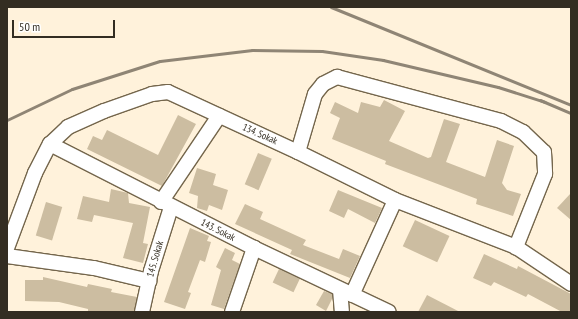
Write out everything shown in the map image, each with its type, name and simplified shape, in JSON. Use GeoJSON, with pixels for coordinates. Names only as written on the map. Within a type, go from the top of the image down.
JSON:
{"type":"FeatureCollection","features":[{"type":"Feature","properties":{"kind":"street"},"geometry":{"type":"LineString","coordinates":[[298,152],[315,94],[323,84],[337,77],[501,121],[523,132],[544,152],[545,174],[516,247]]}},
{"type":"Feature","properties":{"kind":"street","name":"134. Sokak"},"geometry":{"type":"LineString","coordinates":[[7,248],[35,173],[50,144],[68,127],[104,111],[161,92],[181,96],[219,116],[298,152],[395,200],[516,247],[571,284]]}},
{"type":"Feature","properties":{"kind":"street","name":"145. Sokak"},"geometry":{"type":"LineString","coordinates":[[142,312],[166,204],[219,116]]}},
{"type":"Feature","properties":{"kind":"street","name":"143. Sokak"},"geometry":{"type":"LineString","coordinates":[[50,144],[254,248],[346,293],[389,312]]}},
{"type":"Feature","properties":{"kind":"street"},"geometry":{"type":"LineString","coordinates":[[342,312],[346,293],[395,200]]}},
{"type":"Feature","properties":{"kind":"street"},"geometry":{"type":"LineString","coordinates":[[232,312],[254,248]]}},
{"type":"Feature","properties":{"kind":"street"},"geometry":{"type":"LineString","coordinates":[[7,256],[94,268],[149,281]]}},
{"type":"Feature","properties":{"kind":"building"},"geometry":{"type":"Polygon","coordinates":[[[384,100],[405,111],[389,141],[428,158],[431,157],[444,119],[460,124],[446,162],[485,177],[497,140],[514,146],[502,183],[507,190],[521,194],[513,216],[476,204],[477,199],[385,164],[386,161],[332,139],[340,118],[330,113],[335,102],[358,113],[361,102],[380,107],[384,100]]]}},
{"type":"Feature","properties":{"kind":"building"},"geometry":{"type":"Polygon","coordinates":[[[178,115],[196,124],[162,186],[87,149],[93,136],[102,140],[107,130],[158,155],[178,115]]]}},
{"type":"Feature","properties":{"kind":"building"},"geometry":{"type":"Polygon","coordinates":[[[258,153],[272,159],[259,190],[245,184],[258,153]]]}},
{"type":"Feature","properties":{"kind":"building"},"geometry":{"type":"Polygon","coordinates":[[[197,168],[216,174],[213,185],[228,190],[222,210],[209,205],[207,211],[197,208],[198,196],[189,193],[197,168]]]}},
{"type":"Feature","properties":{"kind":"building"},"geometry":{"type":"Polygon","coordinates":[[[111,189],[128,193],[129,203],[150,207],[143,243],[148,244],[143,263],[123,258],[133,223],[94,215],[92,222],[77,219],[83,196],[109,202],[111,189]]]}},
{"type":"Feature","properties":{"kind":"building"},"geometry":{"type":"Polygon","coordinates":[[[338,190],[382,208],[375,223],[348,209],[344,218],[329,211],[338,190]]]}},
{"type":"Feature","properties":{"kind":"building"},"geometry":{"type":"Polygon","coordinates":[[[571,193],[571,220],[557,208],[571,193]]]}},
{"type":"Feature","properties":{"kind":"building"},"geometry":{"type":"Polygon","coordinates":[[[46,202],[62,207],[52,240],[36,235],[46,202]]]}},
{"type":"Feature","properties":{"kind":"building"},"geometry":{"type":"Polygon","coordinates":[[[245,204],[263,212],[260,219],[306,240],[303,245],[339,259],[343,249],[360,256],[350,278],[290,254],[292,250],[235,224],[245,204]]]}},
{"type":"Feature","properties":{"kind":"building"},"geometry":{"type":"Polygon","coordinates":[[[415,220],[449,236],[437,262],[403,246],[415,220]]]}},
{"type":"Feature","properties":{"kind":"building"},"geometry":{"type":"Polygon","coordinates":[[[190,228],[209,236],[207,241],[211,242],[205,262],[200,260],[188,292],[191,293],[185,309],[164,302],[190,228]]]}},
{"type":"Feature","properties":{"kind":"building"},"geometry":{"type":"Polygon","coordinates":[[[225,248],[235,253],[232,260],[240,264],[224,309],[211,305],[221,270],[216,267],[225,248]]]}},
{"type":"Feature","properties":{"kind":"building"},"geometry":{"type":"Polygon","coordinates":[[[484,254],[517,269],[518,266],[571,294],[571,312],[562,312],[528,294],[526,297],[494,282],[491,286],[473,278],[484,254]]]}},
{"type":"Feature","properties":{"kind":"building"},"geometry":{"type":"Polygon","coordinates":[[[279,269],[300,279],[294,292],[273,283],[279,269]]]}},
{"type":"Feature","properties":{"kind":"building"},"geometry":{"type":"Polygon","coordinates":[[[43,277],[87,287],[88,284],[112,289],[111,292],[137,297],[134,312],[88,312],[88,309],[59,302],[25,301],[25,280],[43,280],[43,277]]]}},
{"type":"Feature","properties":{"kind":"building"},"geometry":{"type":"Polygon","coordinates":[[[324,291],[332,294],[332,299],[326,311],[316,305],[324,291]]]}},
{"type":"Feature","properties":{"kind":"building"},"geometry":{"type":"Polygon","coordinates":[[[427,295],[460,312],[418,312],[427,295]]]}},
{"type":"Feature","properties":{"kind":"railway"},"geometry":{"type":"LineString","coordinates":[[331,7],[571,105]]}},
{"type":"Feature","properties":{"kind":"railway"},"geometry":{"type":"LineString","coordinates":[[7,120],[72,89],[160,61],[252,50],[322,51],[383,60],[498,87],[545,102]]}},
{"type":"Feature","properties":{"kind":"railway"},"geometry":{"type":"LineString","coordinates":[[540,100],[571,113]]}}]}
